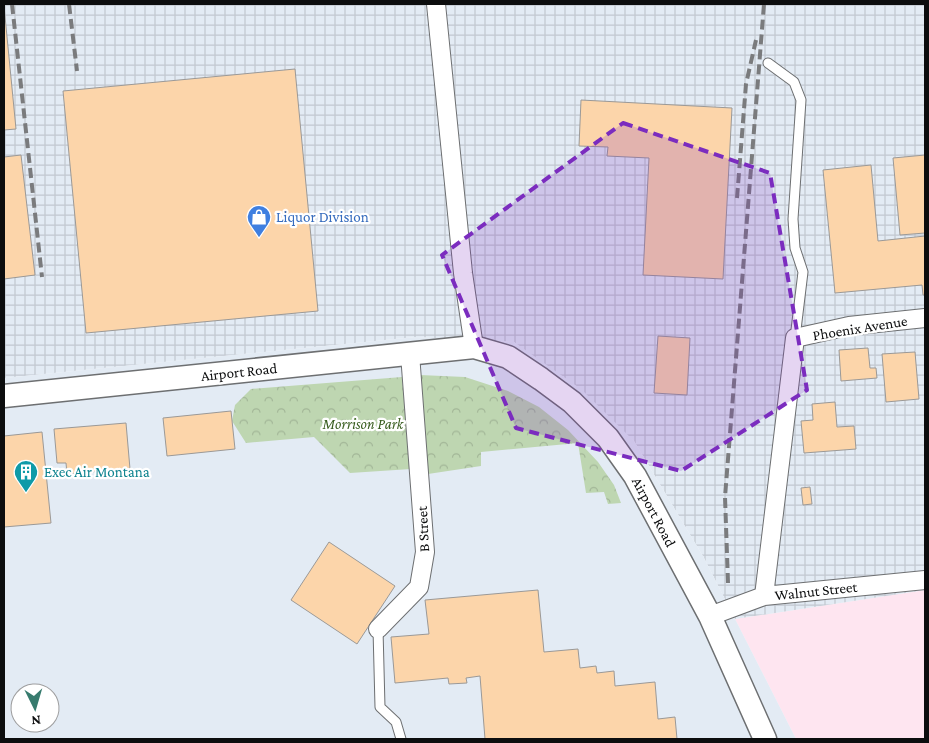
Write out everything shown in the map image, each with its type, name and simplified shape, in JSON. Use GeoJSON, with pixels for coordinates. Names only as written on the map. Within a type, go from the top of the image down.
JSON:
{"type":"FeatureCollection","features":[{"type":"Feature","properties":{"kind":"street"},"geometry":{"type":"LineString","coordinates":[[436,4],[463,274],[474,347]]}},
{"type":"Feature","properties":{"kind":"street","name":"Phoenix Avenue"},"geometry":{"type":"LineString","coordinates":[[795,338],[849,326],[925,318]]}},
{"type":"Feature","properties":{"kind":"street"},"geometry":{"type":"LineString","coordinates":[[764,596],[795,338]]}},
{"type":"Feature","properties":{"kind":"street","name":"Airport Road"},"geometry":{"type":"LineString","coordinates":[[4,396],[474,347],[508,357],[572,402],[608,438],[635,476],[710,616],[765,739]]}},
{"type":"Feature","properties":{"kind":"street","name":"B Street"},"geometry":{"type":"LineString","coordinates":[[378,629],[419,587],[425,552],[410,354]]}},
{"type":"Feature","properties":{"kind":"street","name":"Walnut Street"},"geometry":{"type":"LineString","coordinates":[[710,616],[764,596],[925,580]]}},
{"type":"Feature","properties":{"kind":"lane"},"geometry":{"type":"LineString","coordinates":[[768,63],[794,82],[801,100],[793,219],[794,248],[803,272],[795,338]]}},
{"type":"Feature","properties":{"kind":"lane","name":"B Street"},"geometry":{"type":"LineString","coordinates":[[378,629],[380,707],[396,722],[401,739]]}},
{"type":"Feature","properties":{"kind":"highlighted area"},"geometry":{"type":"Polygon","coordinates":[[[623,123],[770,173],[807,390],[681,471],[516,428],[442,255],[623,123]]]}},
{"type":"Feature","properties":{"kind":"shaded area"},"geometry":{"type":"Polygon","coordinates":[[[4,4],[925,4],[925,590],[735,619],[704,558],[634,441],[514,342],[415,337],[4,378],[4,4]]]}},
{"type":"Feature","properties":{"kind":"shaded area"},"geometry":{"type":"Polygon","coordinates":[[[415,337],[514,342],[581,389],[634,441],[704,558],[796,739],[4,739],[4,378],[415,337]]]}},
{"type":"Feature","properties":{"kind":"shaded area"},"geometry":{"type":"Polygon","coordinates":[[[925,590],[925,739],[796,739],[735,619],[925,590]]]}},
{"type":"Feature","properties":{"kind":"green space"},"geometry":{"type":"Polygon","coordinates":[[[420,375],[465,377],[508,391],[539,407],[568,430],[598,462],[614,485],[621,503],[608,504],[604,492],[586,493],[578,443],[481,452],[481,466],[428,474],[420,375]]]}},
{"type":"Feature","properties":{"kind":"green space","name":"Morrison Park"},"geometry":{"type":"Polygon","coordinates":[[[402,377],[411,469],[350,473],[314,437],[246,443],[232,421],[235,405],[251,389],[402,377]]]}},
{"type":"Feature","properties":{"kind":"building"},"geometry":{"type":"Polygon","coordinates":[[[4,6],[16,129],[4,130],[4,6]]]}},
{"type":"Feature","properties":{"kind":"building"},"geometry":{"type":"Polygon","coordinates":[[[295,69],[318,311],[86,333],[63,91],[295,69]]]}},
{"type":"Feature","properties":{"kind":"building"},"geometry":{"type":"Polygon","coordinates":[[[581,100],[732,108],[723,279],[643,275],[649,158],[607,156],[608,147],[579,146],[581,100]]]}},
{"type":"Feature","properties":{"kind":"building"},"geometry":{"type":"Polygon","coordinates":[[[21,155],[35,275],[4,279],[4,157],[21,155]]]}},
{"type":"Feature","properties":{"kind":"building"},"geometry":{"type":"Polygon","coordinates":[[[925,155],[925,233],[900,235],[893,158],[925,155]]]}},
{"type":"Feature","properties":{"kind":"building"},"geometry":{"type":"Polygon","coordinates":[[[871,165],[878,241],[925,236],[925,295],[923,295],[922,285],[835,293],[823,170],[871,165]]]}},
{"type":"Feature","properties":{"kind":"building"},"geometry":{"type":"Polygon","coordinates":[[[658,336],[690,338],[687,395],[654,393],[658,336]]]}},
{"type":"Feature","properties":{"kind":"building"},"geometry":{"type":"Polygon","coordinates":[[[868,348],[870,368],[876,368],[877,378],[841,381],[839,350],[868,348]]]}},
{"type":"Feature","properties":{"kind":"building"},"geometry":{"type":"Polygon","coordinates":[[[915,352],[919,399],[886,402],[882,354],[915,352]]]}},
{"type":"Feature","properties":{"kind":"building"},"geometry":{"type":"Polygon","coordinates":[[[835,402],[837,427],[854,426],[856,449],[804,453],[801,421],[813,420],[812,404],[835,402]]]}},
{"type":"Feature","properties":{"kind":"building"},"geometry":{"type":"Polygon","coordinates":[[[231,411],[235,449],[167,456],[163,418],[231,411]]]}},
{"type":"Feature","properties":{"kind":"building"},"geometry":{"type":"Polygon","coordinates":[[[126,423],[130,469],[67,474],[66,463],[57,463],[54,429],[126,423]]]}},
{"type":"Feature","properties":{"kind":"building","name":"Exec Air Montana"},"geometry":{"type":"Polygon","coordinates":[[[42,432],[51,523],[4,527],[4,436],[42,432]]]}},
{"type":"Feature","properties":{"kind":"building"},"geometry":{"type":"Polygon","coordinates":[[[810,487],[812,504],[803,505],[801,488],[810,487]]]}},
{"type":"Feature","properties":{"kind":"building"},"geometry":{"type":"Polygon","coordinates":[[[329,542],[395,586],[357,644],[291,600],[329,542]]]}},
{"type":"Feature","properties":{"kind":"building"},"geometry":{"type":"Polygon","coordinates":[[[538,590],[544,652],[578,649],[580,668],[596,666],[597,673],[614,671],[615,686],[655,682],[658,719],[675,717],[677,739],[485,739],[480,676],[466,678],[467,683],[449,684],[448,678],[395,683],[391,637],[429,634],[425,600],[538,590]]]}},
{"type":"Feature","properties":{"kind":"railway"},"geometry":{"type":"LineString","coordinates":[[12,4],[42,277]]}},
{"type":"Feature","properties":{"kind":"railway"},"geometry":{"type":"LineString","coordinates":[[69,4],[77,71]]}},
{"type":"Feature","properties":{"kind":"railway"},"geometry":{"type":"LineString","coordinates":[[728,583],[725,497],[764,4]]}},
{"type":"Feature","properties":{"kind":"railway"},"geometry":{"type":"LineString","coordinates":[[737,198],[746,84],[756,40]]}},
{"type":"Feature","properties":{"kind":"place","name":"Liquor Division"},"geometry":{"type":"Point","coordinates":[259,238]}},
{"type":"Feature","properties":{"kind":"place","name":"Exec Air Montana"},"geometry":{"type":"Point","coordinates":[26,493]}}]}
